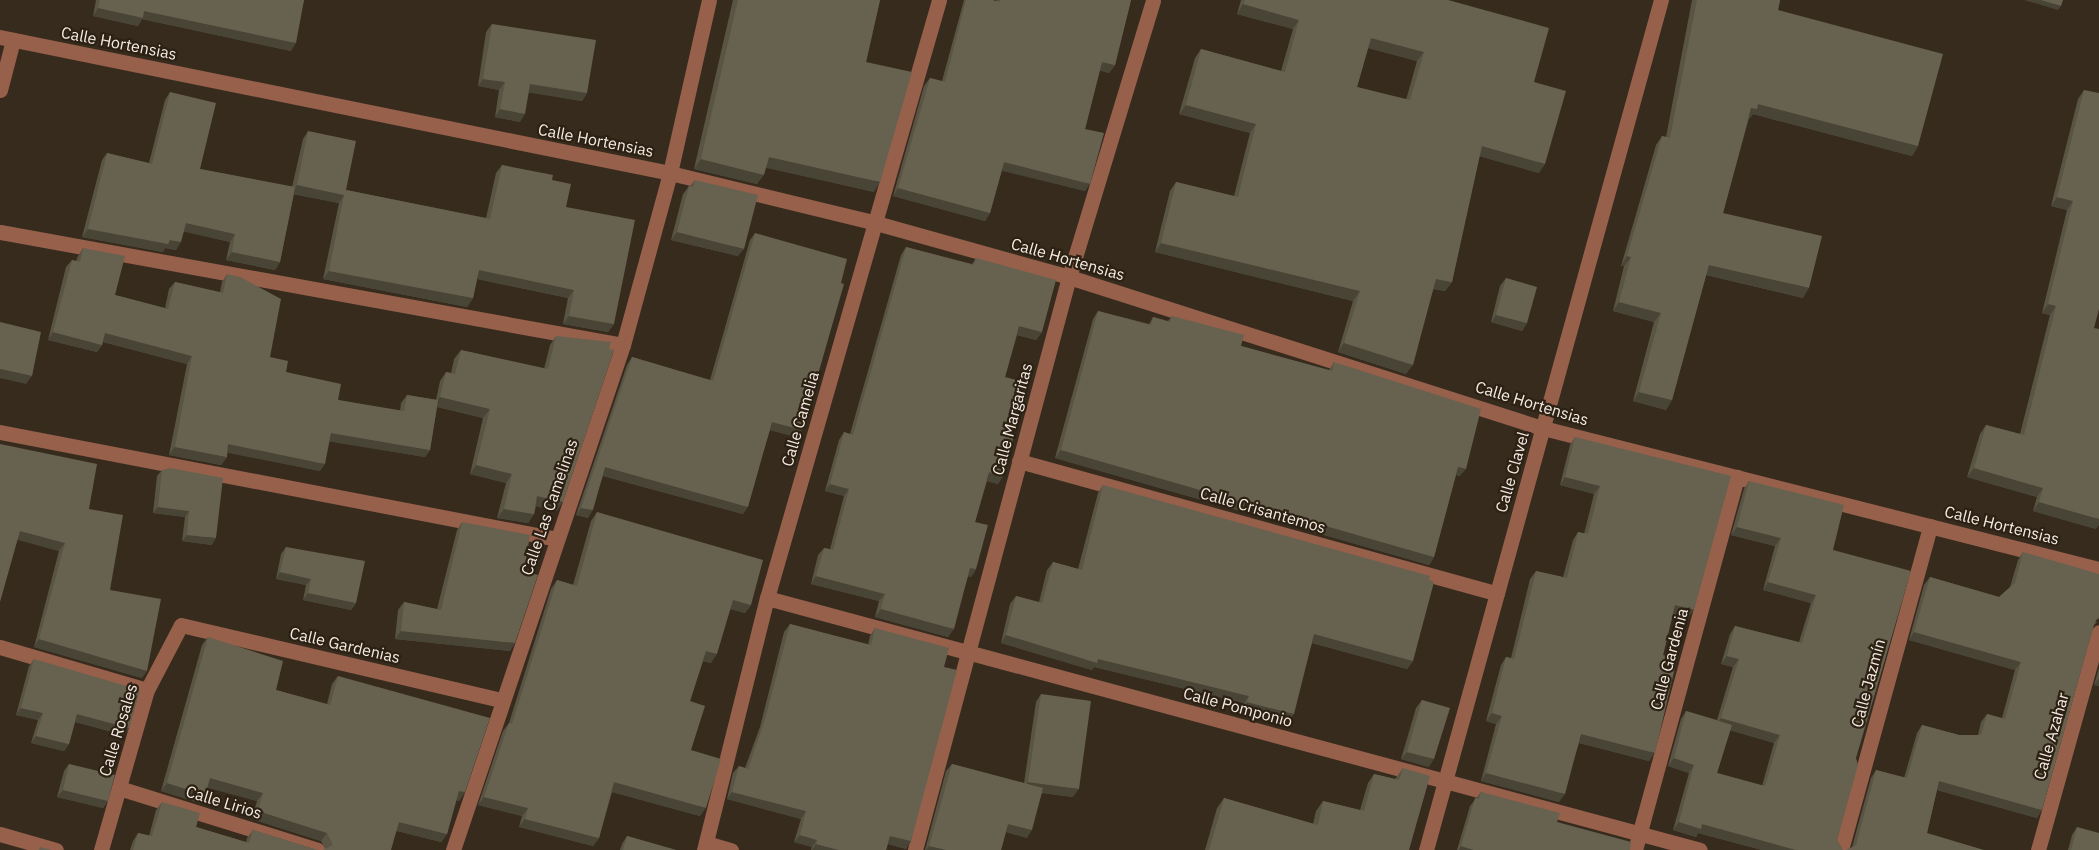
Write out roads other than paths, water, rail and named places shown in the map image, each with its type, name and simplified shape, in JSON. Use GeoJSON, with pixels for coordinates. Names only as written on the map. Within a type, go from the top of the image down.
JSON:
{"type":"FeatureCollection","features":[{"type":"Feature","properties":{"kind":"street","name":"Calle Las Camelinas"},"geometry":{"type":"LineString","coordinates":[[453,850],[501,700],[623,345],[670,174],[709,0]]}},
{"type":"Feature","properties":{"kind":"street","name":"Calle Camelia"},"geometry":{"type":"LineString","coordinates":[[705,847],[767,598],[939,0]]}},
{"type":"Feature","properties":{"kind":"street","name":"Calle Margaritas"},"geometry":{"type":"LineString","coordinates":[[915,850],[1069,277],[1153,0]]}},
{"type":"Feature","properties":{"kind":"street","name":"Calle Clavel"},"geometry":{"type":"LineString","coordinates":[[1426,850],[1661,0]]}},
{"type":"Feature","properties":{"kind":"street","name":"Calle Hortensias"},"geometry":{"type":"LineString","coordinates":[[7,39],[670,174],[876,223],[1069,277],[1543,428],[2099,568]]}},
{"type":"Feature","properties":{"kind":"street"},"geometry":{"type":"LineString","coordinates":[[0,90],[7,39]]}},
{"type":"Feature","properties":{"kind":"street"},"geometry":{"type":"LineString","coordinates":[[0,232],[623,345]]}},
{"type":"Feature","properties":{"kind":"street"},"geometry":{"type":"LineString","coordinates":[[0,432],[558,539]]}},
{"type":"Feature","properties":{"kind":"street","name":"Calle Crisantemos"},"geometry":{"type":"LineString","coordinates":[[1019,461],[1497,594]]}},
{"type":"Feature","properties":{"kind":"street","name":"Calle Gardenia"},"geometry":{"type":"LineString","coordinates":[[1635,850],[1737,477]]}},
{"type":"Feature","properties":{"kind":"street","name":"Calle Jazmín"},"geometry":{"type":"LineString","coordinates":[[1840,850],[1930,526]]}},
{"type":"Feature","properties":{"kind":"street","name":"Calle Pomponio"},"geometry":{"type":"LineString","coordinates":[[767,598],[1700,850]]}},
{"type":"Feature","properties":{"kind":"street","name":"Calle Gardenias"},"geometry":{"type":"LineString","coordinates":[[181,625],[501,700]]}},
{"type":"Feature","properties":{"kind":"street","name":"Calle Rosales"},"geometry":{"type":"LineString","coordinates":[[101,850],[147,690],[181,625]]}},
{"type":"Feature","properties":{"kind":"street","name":"Calle Azahar"},"geometry":{"type":"LineString","coordinates":[[2038,850],[2099,632]]}},
{"type":"Feature","properties":{"kind":"street"},"geometry":{"type":"LineString","coordinates":[[0,646],[147,690]]}},
{"type":"Feature","properties":{"kind":"street","name":"Calle Lirios"},"geometry":{"type":"LineString","coordinates":[[119,788],[318,850]]}},
{"type":"Feature","properties":{"kind":"street"},"geometry":{"type":"LineString","coordinates":[[0,834],[57,850]]}},
{"type":"Feature","properties":{"kind":"street"},"geometry":{"type":"LineString","coordinates":[[705,847],[731,850]]}}]}
